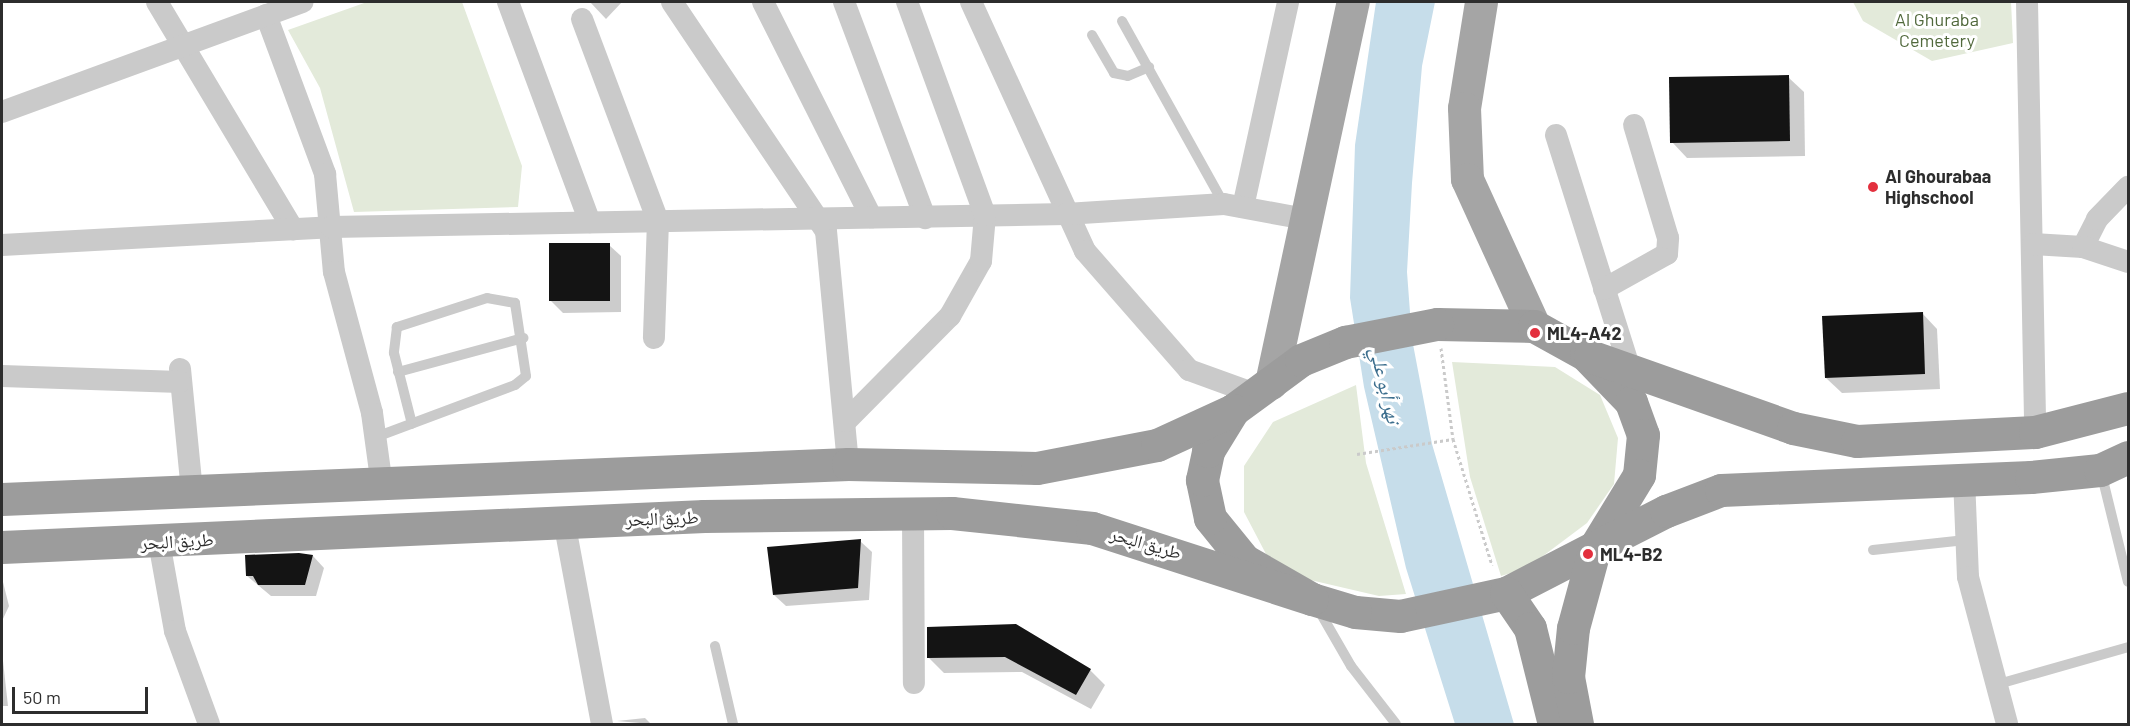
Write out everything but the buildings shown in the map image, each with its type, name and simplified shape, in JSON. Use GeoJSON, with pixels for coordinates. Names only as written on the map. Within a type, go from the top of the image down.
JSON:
{"type":"FeatureCollection","features":[{"type":"Feature","properties":{"kind":"highway"},"geometry":{"type":"LineString","coordinates":[[2,499],[382,486],[848,464],[1037,468],[1157,445],[1253,396],[1301,360],[1345,342],[1437,324],[1534,326],[1586,355],[1793,428],[1857,441],[2035,432],[2128,408]]}},
{"type":"Feature","properties":{"kind":"highway"},"geometry":{"type":"LineString","coordinates":[[1577,724],[1568,677],[1574,628],[1595,547],[1639,475],[1643,435],[1631,402],[1586,355]]}},
{"type":"Feature","properties":{"kind":"highway"},"geometry":{"type":"LineString","coordinates":[[1253,396],[1208,451],[1202,480],[1210,518],[1244,560],[1312,599],[1354,612],[1400,616],[1506,593],[1595,547],[1722,490],[1964,478],[2114,464]]}},
{"type":"Feature","properties":{"kind":"highway","name":"طريق البحر"},"geometry":{"type":"LineString","coordinates":[[2,547],[159,542],[564,521],[913,513],[1092,528],[1312,599]]}},
{"type":"Feature","properties":{"kind":"highway"},"geometry":{"type":"LineString","coordinates":[[1506,593],[1530,628],[1554,724]]}},
{"type":"Feature","properties":{"kind":"main road"},"geometry":{"type":"LineString","coordinates":[[1253,396],[1306,219],[1353,2]]}},
{"type":"Feature","properties":{"kind":"main road"},"geometry":{"type":"LineString","coordinates":[[1481,2],[1464,108],[1467,179],[1534,326]]}},
{"type":"Feature","properties":{"kind":"street"},"geometry":{"type":"LineString","coordinates":[[157,2],[293,229]]}},
{"type":"Feature","properties":{"kind":"street"},"geometry":{"type":"LineString","coordinates":[[2,112],[303,2]]}},
{"type":"Feature","properties":{"kind":"street"},"geometry":{"type":"LineString","coordinates":[[508,2],[590,222]]}},
{"type":"Feature","properties":{"kind":"street"},"geometry":{"type":"LineString","coordinates":[[672,2],[820,216],[829,240],[848,464]]}},
{"type":"Feature","properties":{"kind":"street"},"geometry":{"type":"LineString","coordinates":[[763,2],[871,217]]}},
{"type":"Feature","properties":{"kind":"street"},"geometry":{"type":"LineString","coordinates":[[844,2],[925,218]]}},
{"type":"Feature","properties":{"kind":"street"},"geometry":{"type":"LineString","coordinates":[[846,421],[969,290],[981,261],[985,215],[907,2]]}},
{"type":"Feature","properties":{"kind":"street"},"geometry":{"type":"LineString","coordinates":[[971,2],[1066,214],[1085,251],[1174,357],[1210,380],[1253,396]]}},
{"type":"Feature","properties":{"kind":"street"},"geometry":{"type":"LineString","coordinates":[[1234,205],[1288,2]]}},
{"type":"Feature","properties":{"kind":"street"},"geometry":{"type":"LineString","coordinates":[[2027,2],[2035,432]]}},
{"type":"Feature","properties":{"kind":"street"},"geometry":{"type":"LineString","coordinates":[[266,15],[321,156],[331,227],[334,273],[376,437],[382,486]]}},
{"type":"Feature","properties":{"kind":"street"},"geometry":{"type":"LineString","coordinates":[[582,20],[658,220],[654,338]]}},
{"type":"Feature","properties":{"kind":"street"},"geometry":{"type":"LineString","coordinates":[[1605,289],[1667,254],[1668,238],[1634,125]]}},
{"type":"Feature","properties":{"kind":"street"},"geometry":{"type":"LineString","coordinates":[[1556,135],[1630,369]]}},
{"type":"Feature","properties":{"kind":"street"},"geometry":{"type":"LineString","coordinates":[[2084,247],[2097,219],[2128,187]]}},
{"type":"Feature","properties":{"kind":"street"},"geometry":{"type":"LineString","coordinates":[[2,245],[331,227],[820,216],[925,218],[1066,214],[1234,205],[1306,219]]}},
{"type":"Feature","properties":{"kind":"street"},"geometry":{"type":"LineString","coordinates":[[2033,244],[2084,247],[2128,262]]}},
{"type":"Feature","properties":{"kind":"street"},"geometry":{"type":"LineString","coordinates":[[2,376],[180,376],[192,492]]}},
{"type":"Feature","properties":{"kind":"street"},"geometry":{"type":"LineString","coordinates":[[1964,478],[1965,540],[1972,597],[2007,724]]}},
{"type":"Feature","properties":{"kind":"street"},"geometry":{"type":"LineString","coordinates":[[913,513],[914,683]]}},
{"type":"Feature","properties":{"kind":"street"},"geometry":{"type":"LineString","coordinates":[[564,521],[602,724]]}},
{"type":"Feature","properties":{"kind":"street"},"geometry":{"type":"LineString","coordinates":[[159,542],[175,631],[209,724]]}},
{"type":"Feature","properties":{"kind":"lane"},"geometry":{"type":"LineString","coordinates":[[1122,21],[1234,205]]}},
{"type":"Feature","properties":{"kind":"lane"},"geometry":{"type":"LineString","coordinates":[[1092,35],[1114,73],[1128,76],[1149,67]]}},
{"type":"Feature","properties":{"kind":"lane"},"geometry":{"type":"LineString","coordinates":[[376,437],[412,424],[515,385],[526,376],[523,338],[515,303],[502,298],[420,316],[397,327],[394,353],[412,424]]}},
{"type":"Feature","properties":{"kind":"lane"},"geometry":{"type":"LineString","coordinates":[[398,372],[523,338]]}},
{"type":"Feature","properties":{"kind":"lane"},"geometry":{"type":"LineString","coordinates":[[2114,464],[2128,582]]}},
{"type":"Feature","properties":{"kind":"lane"},"geometry":{"type":"LineString","coordinates":[[1873,550],[1965,540]]}},
{"type":"Feature","properties":{"kind":"lane"},"geometry":{"type":"LineString","coordinates":[[1312,599],[1351,666],[1396,724]]}},
{"type":"Feature","properties":{"kind":"lane"},"geometry":{"type":"LineString","coordinates":[[715,646],[733,724]]}},
{"type":"Feature","properties":{"kind":"lane"},"geometry":{"type":"LineString","coordinates":[[1995,685],[2128,647]]}},
{"type":"Feature","properties":{"kind":"path"},"geometry":{"type":"LineString","coordinates":[[1437,324],[1453,439],[1492,564]]}},
{"type":"Feature","properties":{"kind":"path"},"geometry":{"type":"LineString","coordinates":[[1357,454],[1453,439]]}},
{"type":"Feature","properties":{"kind":"green space"},"geometry":{"type":"Polygon","coordinates":[[[367,2],[462,2],[522,166],[518,207],[354,212],[320,88],[288,30],[367,2]]]}},
{"type":"Feature","properties":{"kind":"green space","name":"Al Ghuraba Cemetery"},"geometry":{"type":"Polygon","coordinates":[[[1853,2],[2011,2],[2013,43],[1932,61],[1863,21],[1853,2]]]}},
{"type":"Feature","properties":{"kind":"green space"},"geometry":{"type":"Polygon","coordinates":[[[1452,362],[1555,367],[1600,395],[1618,438],[1614,484],[1587,523],[1527,568],[1501,576],[1470,477],[1452,362]]]}},
{"type":"Feature","properties":{"kind":"green space"},"geometry":{"type":"Polygon","coordinates":[[[1356,385],[1366,463],[1406,594],[1379,596],[1306,579],[1266,554],[1244,512],[1244,466],[1273,422],[1356,385]]]}},
{"type":"Feature","properties":{"kind":"water","name":"نهر أبو علي"},"geometry":{"type":"Polygon","coordinates":[[[1376,2],[1435,2],[1422,66],[1412,183],[1407,272],[1412,339],[1432,444],[1514,724],[1455,724],[1406,568],[1364,387],[1350,298],[1355,145],[1376,2]]]}},
{"type":"Feature","properties":{"kind":"place","name":"Al Ghourabaa Highschool"},"geometry":{"type":"Point","coordinates":[1873,187]}},
{"type":"Feature","properties":{"kind":"place","name":"ML4-A42"},"geometry":{"type":"Point","coordinates":[1535,333]}},
{"type":"Feature","properties":{"kind":"place","name":"ML4-B2"},"geometry":{"type":"Point","coordinates":[1588,554]}}]}
